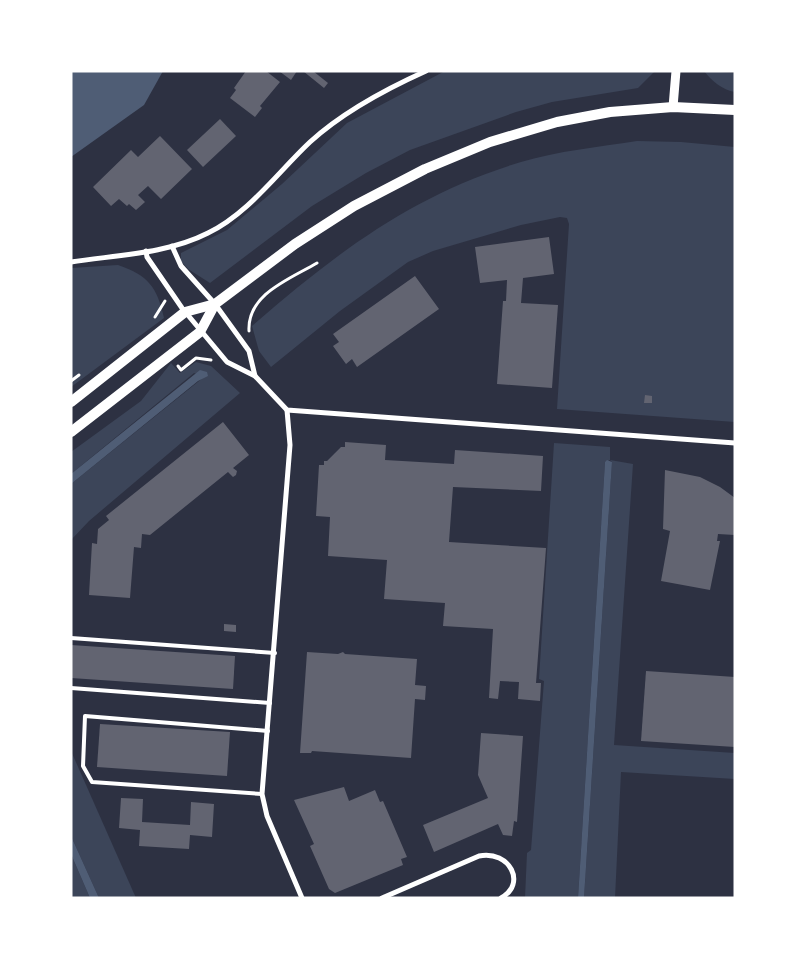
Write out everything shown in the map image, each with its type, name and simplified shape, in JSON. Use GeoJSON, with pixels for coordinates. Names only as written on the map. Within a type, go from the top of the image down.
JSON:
{"type":"FeatureCollection","features":[{"type":"Feature","properties":{"kind":"main road"},"geometry":{"type":"LineString","coordinates":[[71,402],[185,312],[215,304],[295,244],[339,215],[425,169],[490,142],[556,122],[610,112],[673,107],[735,110]]}},
{"type":"Feature","properties":{"kind":"main road"},"geometry":{"type":"LineString","coordinates":[[71,432],[200,332],[215,304]]}},
{"type":"Feature","properties":{"kind":"street"},"geometry":{"type":"LineString","coordinates":[[71,262],[172,246],[196,238],[222,225],[236,215],[319,134],[368,101],[426,71]]}},
{"type":"Feature","properties":{"kind":"street"},"geometry":{"type":"LineString","coordinates":[[673,107],[676,71]]}},
{"type":"Feature","properties":{"kind":"street"},"geometry":{"type":"LineString","coordinates":[[172,246],[181,266],[215,304],[249,351],[255,376]]}},
{"type":"Feature","properties":{"kind":"street"},"geometry":{"type":"LineString","coordinates":[[146,251],[147,256],[170,292],[200,332],[226,362],[255,376],[287,410],[290,445],[262,794],[267,816],[302,898]]}},
{"type":"Feature","properties":{"kind":"street"},"geometry":{"type":"LineString","coordinates":[[287,410],[735,443]]}},
{"type":"Feature","properties":{"kind":"street"},"geometry":{"type":"LineString","coordinates":[[382,898],[479,856],[489,854],[506,861],[511,869],[513,882],[511,890],[501,898]]}},
{"type":"Feature","properties":{"kind":"lane"},"geometry":{"type":"LineString","coordinates":[[71,638],[274,653]]}},
{"type":"Feature","properties":{"kind":"lane"},"geometry":{"type":"LineString","coordinates":[[71,688],[270,704]]}},
{"type":"Feature","properties":{"kind":"lane"},"geometry":{"type":"LineString","coordinates":[[262,794],[92,782],[83,766],[85,716],[268,731]]}},
{"type":"Feature","properties":{"kind":"path"},"geometry":{"type":"LineString","coordinates":[[245,346],[249,335],[250,315],[264,296],[317,263]]}},
{"type":"Feature","properties":{"kind":"path"},"geometry":{"type":"LineString","coordinates":[[151,324],[170,292]]}},
{"type":"Feature","properties":{"kind":"shaded area"},"geometry":{"type":"Polygon","coordinates":[[[71,71],[163,71],[144,105],[71,157],[71,71]]]}},
{"type":"Feature","properties":{"kind":"shaded area"},"geometry":{"type":"Polygon","coordinates":[[[445,71],[655,71],[638,88],[552,102],[516,112],[410,150],[366,173],[312,206],[210,283],[188,269],[181,261],[181,253],[227,230],[282,184],[347,123],[445,71]]]}},
{"type":"Feature","properties":{"kind":"shaded area"},"geometry":{"type":"Polygon","coordinates":[[[704,71],[735,73],[735,92],[718,84],[704,71]]]}},
{"type":"Feature","properties":{"kind":"shaded area"},"geometry":{"type":"Polygon","coordinates":[[[637,141],[681,142],[735,147],[735,422],[557,409],[569,224],[567,218],[560,217],[521,225],[433,251],[408,262],[340,311],[271,367],[259,351],[252,326],[314,274],[345,251],[410,209],[445,191],[521,162],[564,152],[637,141]]]}},
{"type":"Feature","properties":{"kind":"shaded area"},"geometry":{"type":"Polygon","coordinates":[[[118,265],[137,273],[150,284],[158,298],[164,318],[71,387],[71,268],[118,265]]]}},
{"type":"Feature","properties":{"kind":"shaded area"},"geometry":{"type":"Polygon","coordinates":[[[196,362],[211,366],[240,393],[89,521],[71,540],[71,484],[204,377],[194,373],[71,474],[71,452],[141,401],[171,363],[180,373],[196,362]]]}},
{"type":"Feature","properties":{"kind":"shaded area"},"geometry":{"type":"Polygon","coordinates":[[[200,370],[207,372],[208,376],[198,381],[71,484],[71,474],[200,370]]]}},
{"type":"Feature","properties":{"kind":"shaded area"},"geometry":{"type":"Polygon","coordinates":[[[554,443],[610,447],[610,460],[605,462],[578,898],[525,898],[527,853],[531,850],[544,681],[539,679],[554,443]]]}},
{"type":"Feature","properties":{"kind":"shaded area"},"geometry":{"type":"Polygon","coordinates":[[[607,460],[612,462],[584,898],[578,898],[605,462],[607,460]]]}},
{"type":"Feature","properties":{"kind":"shaded area"},"geometry":{"type":"Polygon","coordinates":[[[610,460],[633,464],[614,745],[735,753],[735,779],[621,772],[615,898],[584,898],[612,462],[610,460]]]}},
{"type":"Feature","properties":{"kind":"shaded area"},"geometry":{"type":"Polygon","coordinates":[[[71,751],[136,898],[99,898],[71,836],[71,751]]]}},
{"type":"Feature","properties":{"kind":"shaded area"},"geometry":{"type":"Polygon","coordinates":[[[71,836],[99,898],[90,898],[71,854],[71,836]]]}},
{"type":"Feature","properties":{"kind":"shaded area"},"geometry":{"type":"Polygon","coordinates":[[[71,854],[90,898],[71,898],[71,854]]]}},
{"type":"Feature","properties":{"kind":"building"},"geometry":{"type":"Polygon","coordinates":[[[246,71],[266,71],[280,82],[260,106],[262,108],[255,117],[230,98],[236,90],[234,88],[246,71]]]}},
{"type":"Feature","properties":{"kind":"building"},"geometry":{"type":"Polygon","coordinates":[[[279,71],[297,71],[291,80],[279,71]]]}},
{"type":"Feature","properties":{"kind":"building"},"geometry":{"type":"Polygon","coordinates":[[[303,71],[313,71],[328,83],[324,88],[303,71]]]}},
{"type":"Feature","properties":{"kind":"building"},"geometry":{"type":"Polygon","coordinates":[[[220,119],[236,136],[203,167],[187,150],[220,119]]]}},
{"type":"Feature","properties":{"kind":"building"},"geometry":{"type":"Polygon","coordinates":[[[160,136],[192,169],[161,199],[148,186],[138,195],[145,202],[136,210],[129,204],[127,206],[119,199],[111,206],[93,187],[131,150],[138,157],[160,136]]]}},
{"type":"Feature","properties":{"kind":"building"},"geometry":{"type":"Polygon","coordinates":[[[549,237],[554,274],[523,278],[521,303],[558,305],[552,388],[497,384],[503,301],[506,301],[507,280],[480,283],[475,247],[549,237]]]}},
{"type":"Feature","properties":{"kind":"building"},"geometry":{"type":"Polygon","coordinates":[[[415,276],[439,309],[357,367],[352,359],[346,364],[333,346],[339,342],[333,334],[415,276]]]}},
{"type":"Feature","properties":{"kind":"building"},"geometry":{"type":"Polygon","coordinates":[[[645,395],[652,396],[652,403],[644,403],[645,395]]]}},
{"type":"Feature","properties":{"kind":"building"},"geometry":{"type":"Polygon","coordinates":[[[223,422],[249,455],[233,468],[237,471],[236,475],[233,477],[228,472],[150,535],[142,534],[141,548],[134,547],[130,598],[89,595],[92,543],[97,544],[98,529],[109,520],[106,516],[223,422]]]}},
{"type":"Feature","properties":{"kind":"building"},"geometry":{"type":"Polygon","coordinates":[[[345,442],[386,445],[385,460],[454,464],[455,450],[543,456],[541,491],[453,487],[449,542],[546,548],[536,683],[541,683],[540,701],[518,699],[519,682],[500,681],[498,699],[489,698],[493,629],[443,626],[445,603],[384,599],[387,560],[328,556],[330,517],[316,516],[319,465],[324,465],[324,461],[327,461],[341,447],[345,447],[345,442]]]}},
{"type":"Feature","properties":{"kind":"building"},"geometry":{"type":"Polygon","coordinates":[[[665,470],[700,477],[720,487],[735,498],[735,535],[718,534],[717,541],[720,541],[710,590],[661,581],[670,531],[663,529],[665,470]]]}},
{"type":"Feature","properties":{"kind":"building"},"geometry":{"type":"Polygon","coordinates":[[[224,624],[236,625],[236,632],[224,631],[224,624]]]}},
{"type":"Feature","properties":{"kind":"building"},"geometry":{"type":"Polygon","coordinates":[[[71,645],[235,656],[233,689],[71,678],[71,645]]]}},
{"type":"Feature","properties":{"kind":"building"},"geometry":{"type":"Polygon","coordinates":[[[307,652],[338,654],[343,652],[345,654],[417,659],[415,685],[426,686],[425,700],[415,699],[411,758],[312,751],[311,753],[300,753],[307,652]]]}},
{"type":"Feature","properties":{"kind":"building"},"geometry":{"type":"Polygon","coordinates":[[[646,671],[735,677],[735,747],[641,741],[646,671]]]}},
{"type":"Feature","properties":{"kind":"building"},"geometry":{"type":"Polygon","coordinates":[[[100,724],[230,732],[227,776],[97,767],[100,724]]]}},
{"type":"Feature","properties":{"kind":"building"},"geometry":{"type":"Polygon","coordinates":[[[481,733],[523,736],[517,822],[514,821],[512,836],[503,835],[498,824],[434,852],[423,825],[488,798],[478,775],[481,733]]]}},
{"type":"Feature","properties":{"kind":"building"},"geometry":{"type":"Polygon","coordinates":[[[344,787],[349,801],[375,790],[380,802],[383,801],[407,857],[401,859],[403,865],[335,893],[329,889],[310,846],[314,844],[294,800],[344,787]]]}},
{"type":"Feature","properties":{"kind":"building"},"geometry":{"type":"Polygon","coordinates":[[[121,798],[143,799],[142,822],[190,825],[191,802],[214,804],[212,837],[190,835],[189,849],[139,846],[140,830],[119,828],[121,798]]]}}]}
